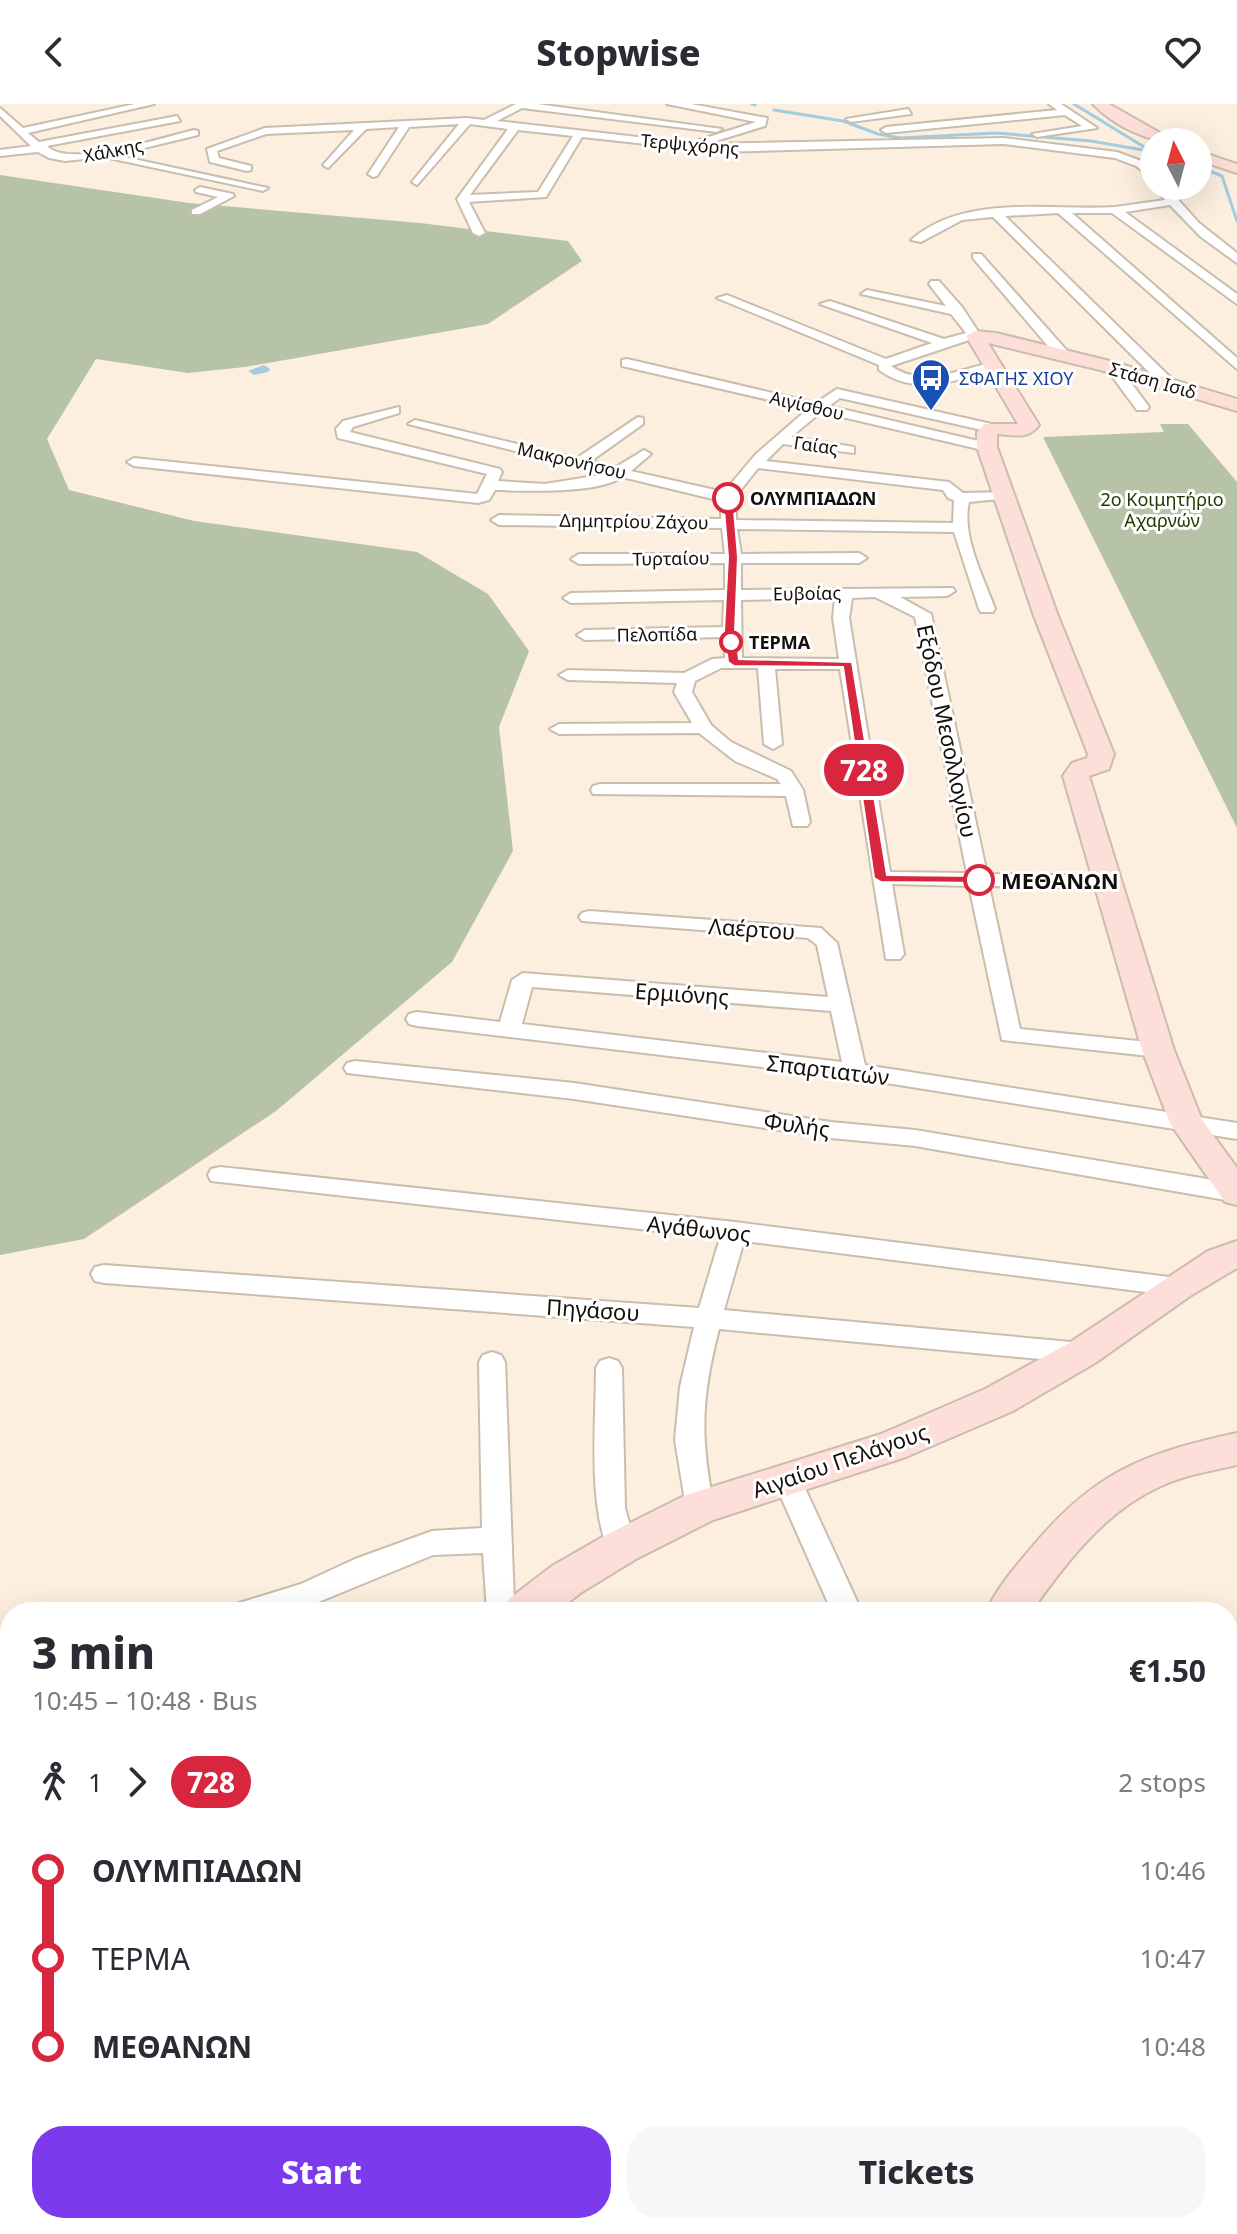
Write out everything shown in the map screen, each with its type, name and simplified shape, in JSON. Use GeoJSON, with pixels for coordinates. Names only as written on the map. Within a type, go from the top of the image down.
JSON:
{"type":"FeatureCollection","features":[{"type":"Feature","properties":{"kind":"street"},"geometry":{"type":"LineString","coordinates":[[15,104],[0,111],[40,147]]}},
{"type":"Feature","properties":{"kind":"street"},"geometry":{"type":"LineString","coordinates":[[0,130],[20,132],[149,104]]}},
{"type":"Feature","properties":{"kind":"street"},"geometry":{"type":"LineString","coordinates":[[672,104],[762,118],[761,124],[690,147]]}},
{"type":"Feature","properties":{"kind":"street"},"geometry":{"type":"LineString","coordinates":[[674,144],[732,123],[771,104]]}},
{"type":"Feature","properties":{"kind":"street"},"geometry":{"type":"LineString","coordinates":[[1037,134],[1092,128],[1054,104]]}},
{"type":"Feature","properties":{"kind":"street"},"geometry":{"type":"LineString","coordinates":[[1100,104],[1140,128]]}},
{"type":"Feature","properties":{"kind":"street"},"geometry":{"type":"LineString","coordinates":[[488,122],[521,105],[717,129]]}},
{"type":"Feature","properties":{"kind":"street"},"geometry":{"type":"LineString","coordinates":[[600,106],[732,123]]}},
{"type":"Feature","properties":{"kind":"street"},"geometry":{"type":"LineString","coordinates":[[851,119],[925,110]]}},
{"type":"Feature","properties":{"kind":"street"},"geometry":{"type":"LineString","coordinates":[[886,130],[1065,112]]}},
{"type":"Feature","properties":{"kind":"street"},"geometry":{"type":"LineString","coordinates":[[0,153],[40,147],[172,115],[194,133],[221,144]]}},
{"type":"Feature","properties":{"kind":"street"},"geometry":{"type":"LineString","coordinates":[[417,182],[467,121]]}},
{"type":"Feature","properties":{"kind":"street","name":"Τερψιχόρης"},"geometry":{"type":"LineString","coordinates":[[221,144],[265,131],[467,121],[690,147],[758,149],[1004,141],[1117,155],[1140,164]]}},
{"type":"Feature","properties":{"kind":"street"},"geometry":{"type":"LineString","coordinates":[[373,174],[406,124]]}},
{"type":"Feature","properties":{"kind":"street"},"geometry":{"type":"LineString","coordinates":[[462,199],[489,172],[516,125]]}},
{"type":"Feature","properties":{"kind":"street"},"geometry":{"type":"LineString","coordinates":[[328,165],[362,127]]}},
{"type":"Feature","properties":{"kind":"street"},"geometry":{"type":"LineString","coordinates":[[291,142],[302,130]]}},
{"type":"Feature","properties":{"kind":"street"},"geometry":{"type":"LineString","coordinates":[[462,199],[542,195],[580,132]]}},
{"type":"Feature","properties":{"kind":"street","name":"Χάλκης"},"geometry":{"type":"LineString","coordinates":[[40,147],[62,158],[98,154],[194,133]]}},
{"type":"Feature","properties":{"kind":"street"},"geometry":{"type":"LineString","coordinates":[[221,144],[212,149],[214,160],[247,168]]}},
{"type":"Feature","properties":{"kind":"street"},"geometry":{"type":"LineString","coordinates":[[98,154],[263,188]]}},
{"type":"Feature","properties":{"kind":"street"},"geometry":{"type":"LineString","coordinates":[[1212,160],[1237,169]]}},
{"type":"Feature","properties":{"kind":"street"},"geometry":{"type":"LineString","coordinates":[[196,212],[229,196],[188,188],[202,176]]}},
{"type":"Feature","properties":{"kind":"street"},"geometry":{"type":"LineString","coordinates":[[532,183],[548,185]]}},
{"type":"Feature","properties":{"kind":"street"},"geometry":{"type":"LineString","coordinates":[[462,199],[479,233]]}},
{"type":"Feature","properties":{"kind":"street"},"geometry":{"type":"LineString","coordinates":[[917,240],[952,219],[1060,209],[1115,210],[1171,202],[1201,232],[1237,259]]}},
{"type":"Feature","properties":{"kind":"street"},"geometry":{"type":"LineString","coordinates":[[1060,209],[1237,365]]}},
{"type":"Feature","properties":{"kind":"street"},"geometry":{"type":"LineString","coordinates":[[1115,210],[1237,300]]}},
{"type":"Feature","properties":{"kind":"street"},"geometry":{"type":"LineString","coordinates":[[995,213],[1170,385]]}},
{"type":"Feature","properties":{"kind":"street"},"geometry":{"type":"LineString","coordinates":[[977,256],[1064,356]]}},
{"type":"Feature","properties":{"kind":"street"},"geometry":{"type":"LineString","coordinates":[[734,662],[730,632],[733,557],[728,498],[738,481],[818,407],[837,393],[989,437],[1029,428],[995,366],[958,310],[935,284]]}},
{"type":"Feature","properties":{"kind":"street"},"geometry":{"type":"LineString","coordinates":[[867,294],[944,310],[958,310]]}},
{"type":"Feature","properties":{"kind":"street"},"geometry":{"type":"LineString","coordinates":[[723,298],[886,363],[975,336]]}},
{"type":"Feature","properties":{"kind":"street"},"geometry":{"type":"LineString","coordinates":[[826,304],[944,343]]}},
{"type":"Feature","properties":{"kind":"street","name":"Στάση Ισιδ"},"geometry":{"type":"LineString","coordinates":[[975,336],[996,338],[1113,368],[1237,405]]}},
{"type":"Feature","properties":{"kind":"street","name":"Αιγίσθου"},"geometry":{"type":"LineString","coordinates":[[627,363],[818,407]]}},
{"type":"Feature","properties":{"kind":"street"},"geometry":{"type":"LineString","coordinates":[[886,363],[884,367],[894,374],[930,384],[995,366]]}},
{"type":"Feature","properties":{"kind":"street"},"geometry":{"type":"LineString","coordinates":[[1113,368],[1142,407]]}},
{"type":"Feature","properties":{"kind":"street"},"geometry":{"type":"LineString","coordinates":[[134,462],[478,499],[484,497],[495,472],[343,435],[343,429],[348,424],[394,410]]}},
{"type":"Feature","properties":{"kind":"street"},"geometry":{"type":"LineString","coordinates":[[581,462],[638,421]]}},
{"type":"Feature","properties":{"kind":"street","name":"Μακρονήσου"},"geometry":{"type":"LineString","coordinates":[[415,424],[728,498]]}},
{"type":"Feature","properties":{"kind":"street"},"geometry":{"type":"LineString","coordinates":[[989,437],[1004,495],[1046,616],[1101,754],[1100,763],[1081,769],[1076,776],[1158,1050],[1187,1123],[1237,1193]]}},
{"type":"Feature","properties":{"kind":"street","name":"Γαίας"},"geometry":{"type":"LineString","coordinates":[[782,440],[849,450]]}},
{"type":"Feature","properties":{"kind":"street"},"geometry":{"type":"LineString","coordinates":[[490,485],[545,488],[611,478],[644,454]]}},
{"type":"Feature","properties":{"kind":"street"},"geometry":{"type":"LineString","coordinates":[[757,464],[949,486],[953,495],[962,498],[1004,495]]}},
{"type":"Feature","properties":{"kind":"street"},"geometry":{"type":"LineString","coordinates":[[962,498],[958,505],[961,528],[987,609]]}},
{"type":"Feature","properties":{"kind":"street","name":"Δημητρίου Ζάχου"},"geometry":{"type":"LineString","coordinates":[[499,520],[961,528]]}},
{"type":"Feature","properties":{"kind":"street","name":"Τυρταίου"},"geometry":{"type":"LineString","coordinates":[[579,559],[859,558]]}},
{"type":"Feature","properties":{"kind":"street","name":"Ευβοίας"},"geometry":{"type":"LineString","coordinates":[[571,598],[947,591]]}},
{"type":"Feature","properties":{"kind":"street","name":"Εξόδου Μεσολλογίου"},"geometry":{"type":"LineString","coordinates":[[877,592],[923,614],[1010,1035],[1158,1050]]}},
{"type":"Feature","properties":{"kind":"street"},"geometry":{"type":"LineString","coordinates":[[844,593],[841,618],[893,954]]}},
{"type":"Feature","properties":{"kind":"street","name":"Πελοπίδα"},"geometry":{"type":"LineString","coordinates":[[585,635],[730,632]]}},
{"type":"Feature","properties":{"kind":"street"},"geometry":{"type":"LineString","coordinates":[[568,675],[687,678],[718,663],[848,664]]}},
{"type":"Feature","properties":{"kind":"street"},"geometry":{"type":"LineString","coordinates":[[766,663],[773,744]]}},
{"type":"Feature","properties":{"kind":"street"},"geometry":{"type":"LineString","coordinates":[[687,678],[683,692],[704,728],[742,757],[784,775],[794,790],[800,822]]}},
{"type":"Feature","properties":{"kind":"street"},"geometry":{"type":"LineString","coordinates":[[559,729],[704,728]]}},
{"type":"Feature","properties":{"kind":"street"},"geometry":{"type":"LineString","coordinates":[[600,790],[794,790]]}},
{"type":"Feature","properties":{"kind":"street"},"geometry":{"type":"LineString","coordinates":[[881,878],[1106,882]]}},
{"type":"Feature","properties":{"kind":"street","name":"Λαέρτου"},"geometry":{"type":"LineString","coordinates":[[589,917],[814,932],[827,943],[855,1071]]}},
{"type":"Feature","properties":{"kind":"street","name":"Ερμιόνης"},"geometry":{"type":"LineString","coordinates":[[509,1030],[523,980],[841,1005]]}},
{"type":"Feature","properties":{"kind":"street","name":"Σπαρτιατών"},"geometry":{"type":"LineString","coordinates":[[417,1019],[855,1071],[1237,1131]]}},
{"type":"Feature","properties":{"kind":"street","name":"Φυλής"},"geometry":{"type":"LineString","coordinates":[[355,1068],[574,1091],[831,1130],[915,1138],[1237,1193]]}},
{"type":"Feature","properties":{"kind":"street","name":"Αγάθωνος"},"geometry":{"type":"LineString","coordinates":[[220,1175],[735,1231],[1177,1287]]}},
{"type":"Feature","properties":{"kind":"street"},"geometry":{"type":"LineString","coordinates":[[700,1507],[689,1443],[692,1397],[709,1318],[735,1231]]}},
{"type":"Feature","properties":{"kind":"street","name":"Αιγαίου Πελάγους"},"geometry":{"type":"LineString","coordinates":[[537,1602],[567,1579],[621,1547],[700,1507],[892,1446],[999,1400],[1082,1353],[1177,1287],[1221,1260],[1237,1254]]}},
{"type":"Feature","properties":{"kind":"street","name":"Πηγάσου"},"geometry":{"type":"LineString","coordinates":[[104,1274],[709,1318],[1082,1353]]}},
{"type":"Feature","properties":{"kind":"street"},"geometry":{"type":"LineString","coordinates":[[492,1362],[499,1602]]}},
{"type":"Feature","properties":{"kind":"street"},"geometry":{"type":"LineString","coordinates":[[609,1368],[611,1508],[621,1547]]}},
{"type":"Feature","properties":{"kind":"street"},"geometry":{"type":"LineString","coordinates":[[1014,1602],[1052,1549],[1113,1493],[1168,1466],[1237,1449]]}},
{"type":"Feature","properties":{"kind":"street"},"geometry":{"type":"LineString","coordinates":[[787,1479],[842,1602]]}},
{"type":"Feature","properties":{"kind":"street"},"geometry":{"type":"LineString","coordinates":[[284,1602],[432,1543],[495,1540]]}},
{"type":"Feature","properties":{"kind":"green space"},"geometry":{"type":"Polygon","coordinates":[[[0,175],[189,203],[420,223],[568,241],[582,261],[488,324],[245,367],[188,373],[96,359],[47,439],[69,490],[194,521],[417,552],[488,594],[529,651],[499,727],[513,851],[452,962],[276,1111],[84,1239],[0,1255],[0,175]]]}},
{"type":"Feature","properties":{"kind":"green space","name":"2ο Κοιμητήριο Αχαρνών"},"geometry":{"type":"Polygon","coordinates":[[[1160,424],[1188,424],[1237,482],[1237,828],[1043,437],[1164,432],[1160,424]]]}},
{"type":"Feature","properties":{"kind":"waterway"},"geometry":{"type":"LineString","coordinates":[[1074,104],[1140,144]]}},
{"type":"Feature","properties":{"kind":"waterway"},"geometry":{"type":"LineString","coordinates":[[774,110],[843,121],[878,134],[900,138],[996,133],[1091,141],[1140,149]]}},
{"type":"Feature","properties":{"kind":"waterway"},"geometry":{"type":"LineString","coordinates":[[1212,172],[1222,176],[1237,221]]}},
{"type":"Feature","properties":{"kind":"waterway"},"geometry":{"type":"LineString","coordinates":[[534,307],[538,304]]}},
{"type":"Feature","properties":{"kind":"waterway"},"geometry":{"type":"LineString","coordinates":[[254,371],[264,369]]}},
{"type":"Feature","properties":{"kind":"bus line","name":"728"},"geometry":{"type":"LineString","coordinates":[[728,498],[733,557],[730,632],[734,662],[848,664],[881,878],[979,880]]}},
{"type":"Feature","properties":{"kind":"place","name":"ΣΦΑΓΗΣ ΧΙΟΥ"},"geometry":{"type":"Point","coordinates":[931,412]}},
{"type":"Feature","properties":{"kind":"place","name":"ΟΛΥΜΠΙΑΔΩΝ"},"geometry":{"type":"Point","coordinates":[728,498]}},
{"type":"Feature","properties":{"kind":"place","name":"ΤΕΡΜΑ"},"geometry":{"type":"Point","coordinates":[731,642]}},
{"type":"Feature","properties":{"kind":"place","name":"ΜΕΘΑΝΩΝ"},"geometry":{"type":"Point","coordinates":[979,880]}}]}
